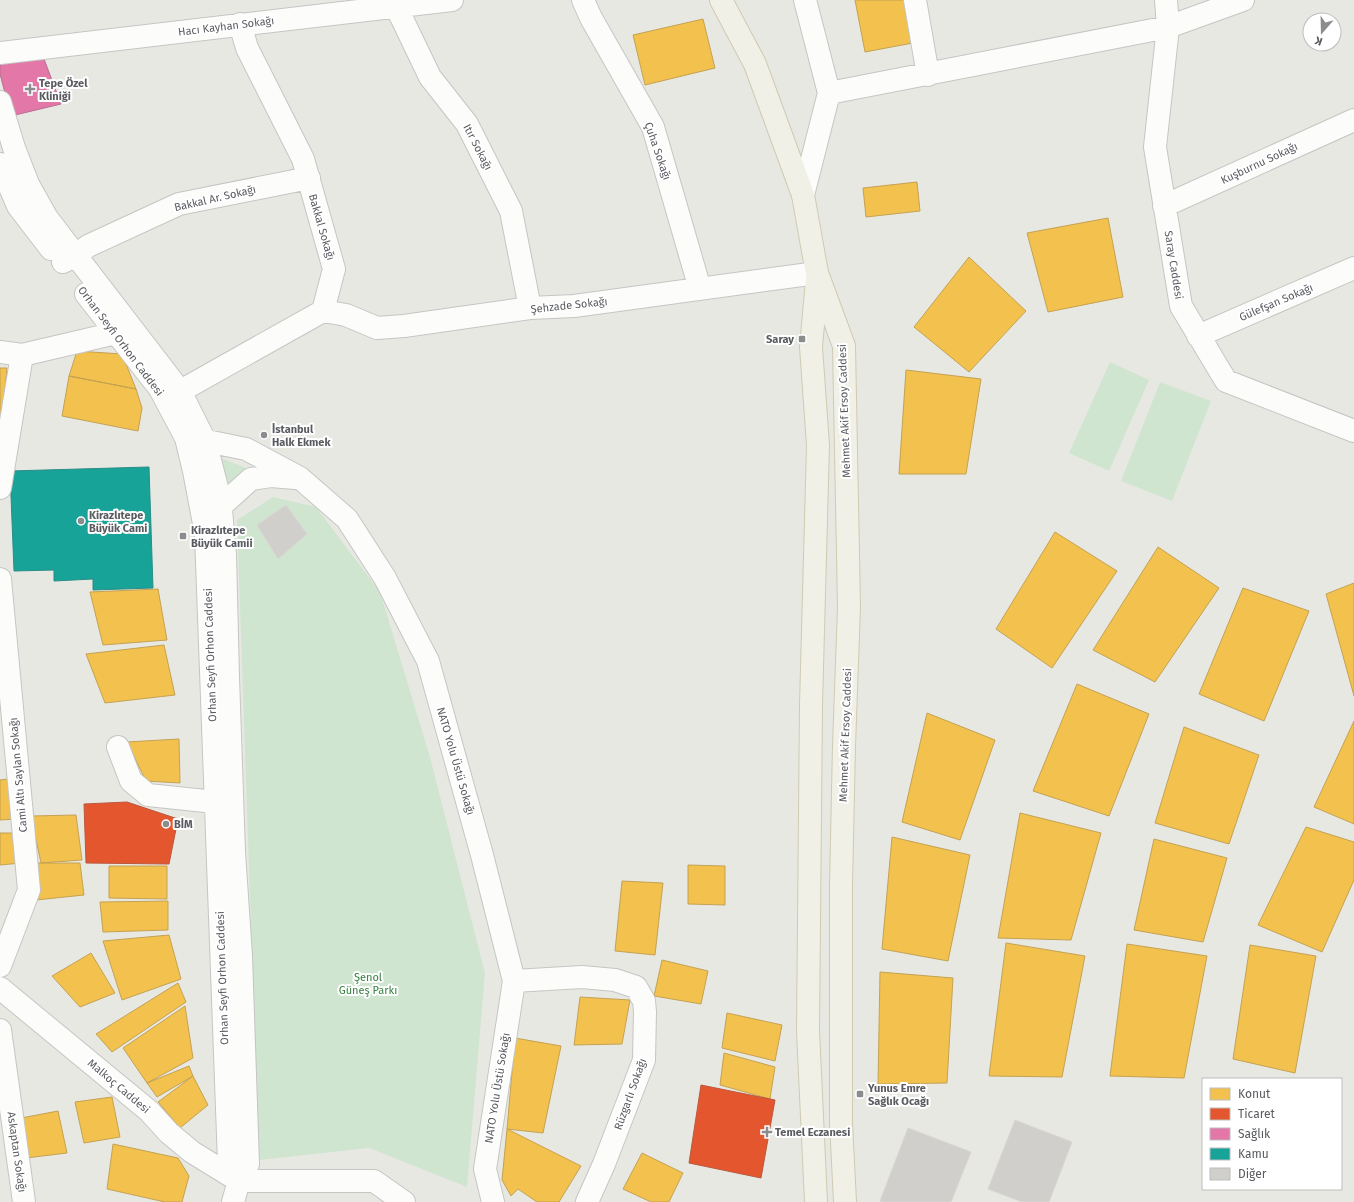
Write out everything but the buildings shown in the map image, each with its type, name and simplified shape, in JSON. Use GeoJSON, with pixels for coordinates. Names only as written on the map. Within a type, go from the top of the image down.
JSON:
{"type":"FeatureCollection","features":[{"type":"Feature","properties":{"kind":"main road","name":"Mehmet Akif Ersoy Caddesi"},"geometry":{"type":"LineString","coordinates":[[721,0],[755,64],[803,195],[817,273],[844,346],[849,607],[841,885],[842,1201]]}},
{"type":"Feature","properties":{"kind":"main road","name":"Mehmet Akif Ersoy Caddesi"},"geometry":{"type":"LineString","coordinates":[[816,1202],[808,1030],[811,705],[818,445],[811,347],[817,273]]}},
{"type":"Feature","properties":{"kind":"street","name":"Hacı Kayhan Sokağı"},"geometry":{"type":"LineString","coordinates":[[0,53],[240,24],[395,3],[452,0]]}},
{"type":"Feature","properties":{"kind":"street","name":"Çuha Sokağı"},"geometry":{"type":"LineString","coordinates":[[583,0],[591,18],[653,128],[700,289]]}},
{"type":"Feature","properties":{"kind":"street"},"geometry":{"type":"LineString","coordinates":[[803,195],[829,93],[805,0]]}},
{"type":"Feature","properties":{"kind":"street"},"geometry":{"type":"LineString","coordinates":[[915,0],[928,75]]}},
{"type":"Feature","properties":{"kind":"street","name":"Saray Caddesi"},"geometry":{"type":"LineString","coordinates":[[1166,0],[1168,28],[1155,147],[1181,306],[1226,381],[1354,431]]}},
{"type":"Feature","properties":{"kind":"street"},"geometry":{"type":"LineString","coordinates":[[829,93],[1168,28],[1243,0]]}},
{"type":"Feature","properties":{"kind":"street","name":"Itır Sokağı"},"geometry":{"type":"LineString","coordinates":[[395,3],[430,77],[467,124],[511,211],[530,308]]}},
{"type":"Feature","properties":{"kind":"street","name":"Bakkal Sokağı"},"geometry":{"type":"LineString","coordinates":[[240,24],[247,48],[303,159],[309,178],[334,269],[323,311]]}},
{"type":"Feature","properties":{"kind":"street"},"geometry":{"type":"LineString","coordinates":[[0,102],[14,148],[28,184],[69,259],[173,395],[323,311]]}},
{"type":"Feature","properties":{"kind":"street","name":"Kuşburnu Sokağı"},"geometry":{"type":"LineString","coordinates":[[1164,206],[1354,120]]}},
{"type":"Feature","properties":{"kind":"street","name":"Orhan Seyfi Orhon Caddesi"},"geometry":{"type":"LineString","coordinates":[[0,164],[18,206],[69,259],[116,332],[160,390],[173,395],[196,439],[206,534],[229,1163],[239,1181]]}},
{"type":"Feature","properties":{"kind":"street","name":"Bakkal Ar. Sokağı"},"geometry":{"type":"LineString","coordinates":[[69,259],[88,246],[179,204],[309,178]]}},
{"type":"Feature","properties":{"kind":"street","name":"Gülefşan Sokağı"},"geometry":{"type":"LineString","coordinates":[[1198,336],[1354,268]]}},
{"type":"Feature","properties":{"kind":"street","name":"Şehzade Sokağı"},"geometry":{"type":"LineString","coordinates":[[323,311],[346,314],[377,328],[404,326],[530,308],[574,306],[817,273]]}},
{"type":"Feature","properties":{"kind":"street"},"geometry":{"type":"LineString","coordinates":[[0,352],[22,355],[116,332]]}},
{"type":"Feature","properties":{"kind":"street"},"geometry":{"type":"LineString","coordinates":[[0,488],[22,355]]}},
{"type":"Feature","properties":{"kind":"street"},"geometry":{"type":"LineString","coordinates":[[196,439],[221,506],[225,554],[234,844],[241,956],[248,1148],[248,1164],[239,1181],[232,1202]]}},
{"type":"Feature","properties":{"kind":"street","name":"NATO Yolu Üstü Sokağı"},"geometry":{"type":"LineString","coordinates":[[196,439],[246,449],[300,478],[347,519],[385,578],[428,662],[482,855],[514,981],[485,1169],[493,1202]]}},
{"type":"Feature","properties":{"kind":"street"},"geometry":{"type":"LineString","coordinates":[[221,506],[251,479],[271,476],[300,478]]}},
{"type":"Feature","properties":{"kind":"street","name":"Cami Altı Saylan Sokağı"},"geometry":{"type":"LineString","coordinates":[[0,579],[29,890],[0,966]]}},
{"type":"Feature","properties":{"kind":"street"},"geometry":{"type":"LineString","coordinates":[[118,747],[131,781],[148,795],[216,802]]}},
{"type":"Feature","properties":{"kind":"street","name":"Rüzgarlı Sokağı"},"geometry":{"type":"LineString","coordinates":[[514,981],[582,978],[615,980],[636,987],[644,1001],[644,1060],[604,1164],[587,1202]]}},
{"type":"Feature","properties":{"kind":"street","name":"Malkoç Caddesi"},"geometry":{"type":"LineString","coordinates":[[0,988],[149,1110],[169,1133],[192,1152],[239,1181]]}},
{"type":"Feature","properties":{"kind":"street","name":"Askaptan Sokağı"},"geometry":{"type":"LineString","coordinates":[[0,1030],[24,1202]]}},
{"type":"Feature","properties":{"kind":"street"},"geometry":{"type":"LineString","coordinates":[[239,1181],[374,1180],[404,1202]]}},
{"type":"Feature","properties":{"kind":"green space"},"geometry":{"type":"Polygon","coordinates":[[[1110,362],[1149,380],[1109,471],[1069,453],[1110,362]]]}},
{"type":"Feature","properties":{"kind":"green space"},"geometry":{"type":"Polygon","coordinates":[[[1160,382],[1211,401],[1172,501],[1121,481],[1160,382]]]}},
{"type":"Feature","properties":{"kind":"green space"},"geometry":{"type":"Polygon","coordinates":[[[221,458],[256,472],[230,490],[221,458]]]}},
{"type":"Feature","properties":{"kind":"green space","name":"Şenol Güneş Parkı"},"geometry":{"type":"Polygon","coordinates":[[[273,497],[316,507],[380,592],[430,757],[485,973],[467,1187],[369,1148],[259,1160],[237,520],[273,497]]]}},
{"type":"Feature","properties":{"kind":"place","name":"Tepe Özel Kliniği"},"geometry":{"type":"Point","coordinates":[30,89]}},
{"type":"Feature","properties":{"kind":"place","name":"Saray"},"geometry":{"type":"Point","coordinates":[802,339]}},
{"type":"Feature","properties":{"kind":"place","name":"İstanbul Halk Ekmek"},"geometry":{"type":"Point","coordinates":[264,435]}},
{"type":"Feature","properties":{"kind":"place","name":"Kirazlıtepe Büyük Cami"},"geometry":{"type":"Point","coordinates":[81,521]}},
{"type":"Feature","properties":{"kind":"place","name":"Kirazlıtepe Büyük Camii"},"geometry":{"type":"Point","coordinates":[183,536]}},
{"type":"Feature","properties":{"kind":"place","name":"BİM"},"geometry":{"type":"Point","coordinates":[166,824]}},
{"type":"Feature","properties":{"kind":"place","name":"Yunus Emre Sağlık Ocağı"},"geometry":{"type":"Point","coordinates":[860,1094]}},
{"type":"Feature","properties":{"kind":"place","name":"Temel Eczanesi"},"geometry":{"type":"Point","coordinates":[767,1132]}}]}
